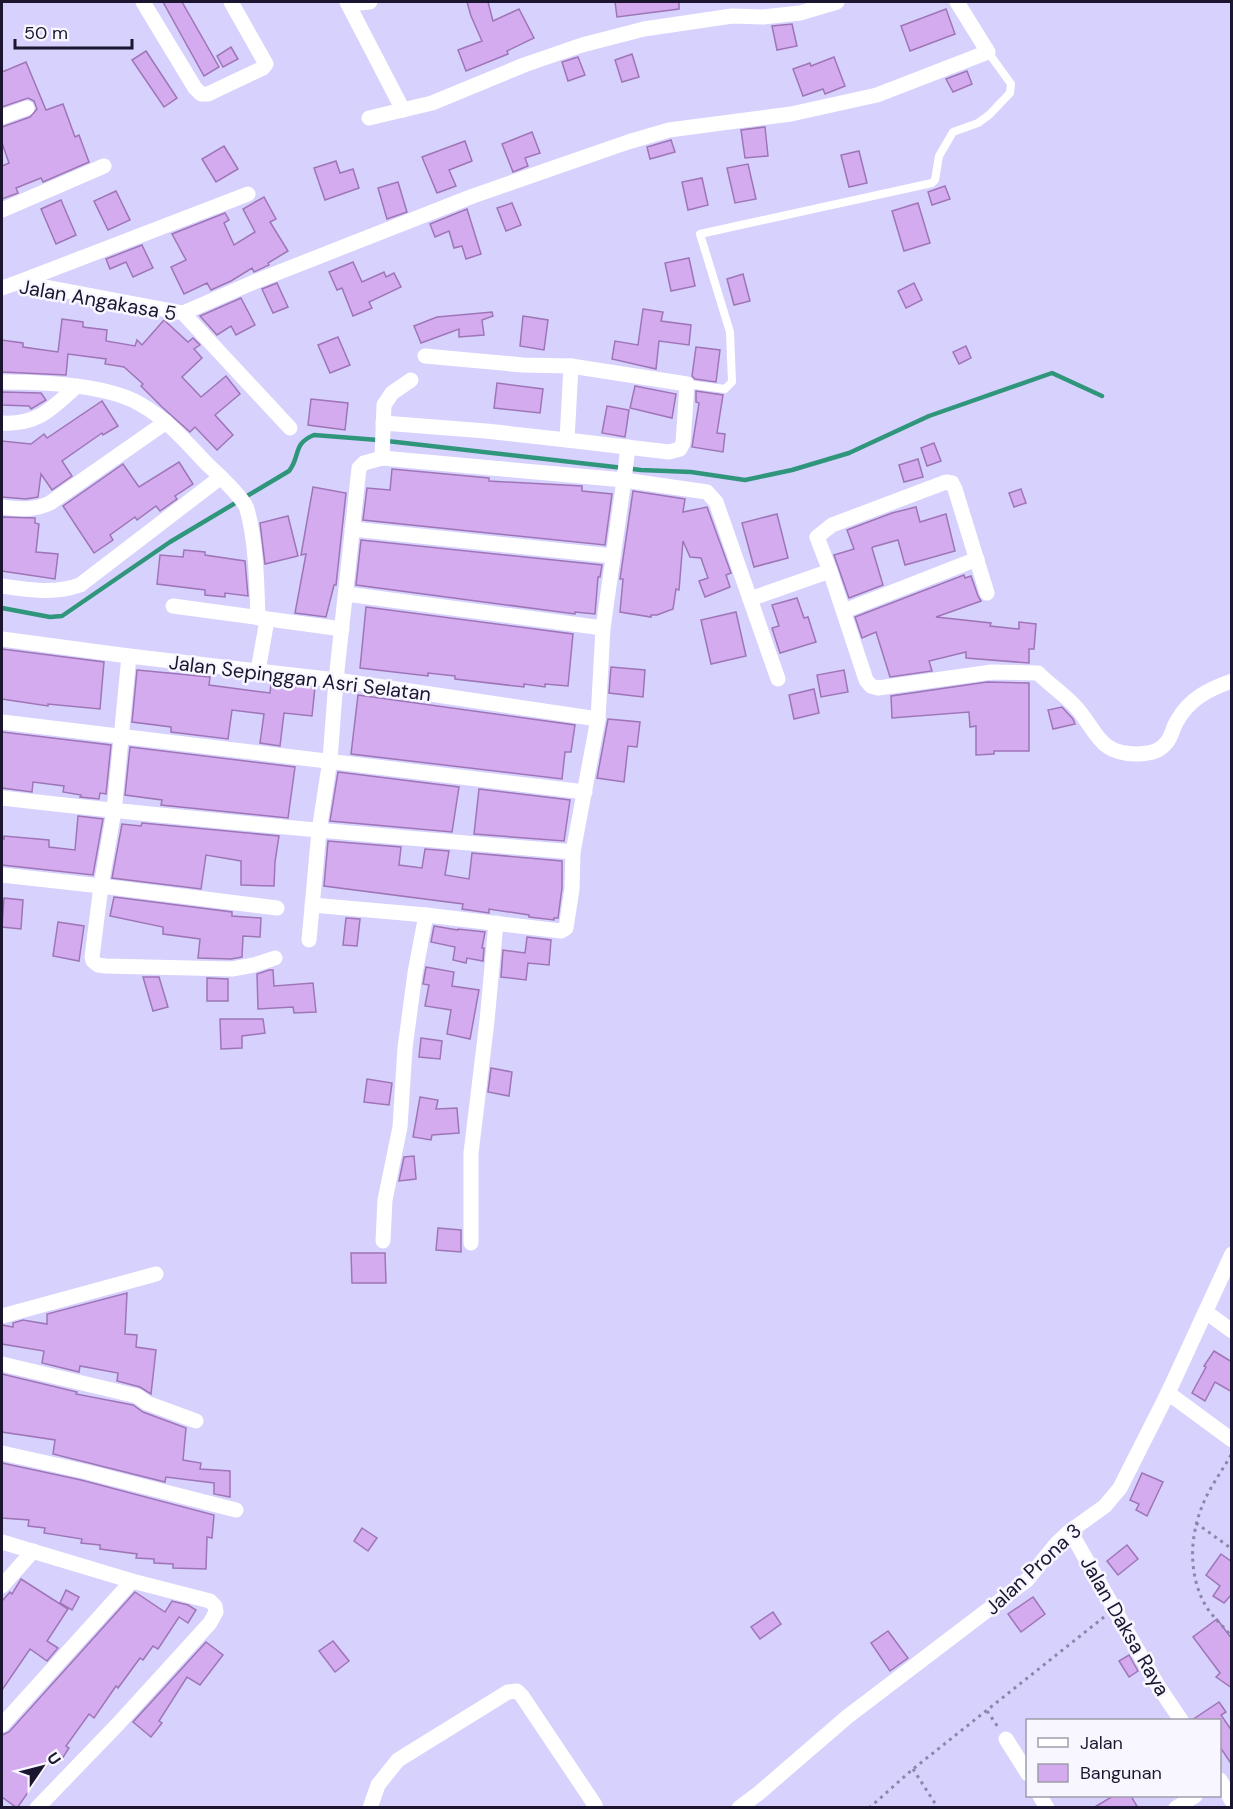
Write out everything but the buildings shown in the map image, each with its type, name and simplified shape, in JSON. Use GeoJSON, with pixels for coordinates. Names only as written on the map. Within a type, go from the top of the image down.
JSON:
{"type":"FeatureCollection","features":[{"type":"Feature","properties":{"kind":"street"},"geometry":{"type":"LineString","coordinates":[[142,2],[195,88],[201,94],[208,94],[254,73],[266,64],[231,2]]}},
{"type":"Feature","properties":{"kind":"street"},"geometry":{"type":"LineString","coordinates":[[370,2],[347,3],[403,110]]}},
{"type":"Feature","properties":{"kind":"street"},"geometry":{"type":"LineString","coordinates":[[369,118],[432,103],[524,65],[582,45],[644,29],[721,18],[800,13],[837,2]]}},
{"type":"Feature","properties":{"kind":"street"},"geometry":{"type":"LineString","coordinates":[[183,313],[254,282],[473,196],[628,142],[669,130],[780,115],[878,95],[988,52],[957,2]]}},
{"type":"Feature","properties":{"kind":"street"},"geometry":{"type":"LineString","coordinates":[[2,117],[27,108]]}},
{"type":"Feature","properties":{"kind":"street"},"geometry":{"type":"LineString","coordinates":[[2,210],[104,166]]}},
{"type":"Feature","properties":{"kind":"street"},"geometry":{"type":"LineString","coordinates":[[19,282],[248,194]]}},
{"type":"Feature","properties":{"kind":"street","name":"Jalan Angakasa 5"},"geometry":{"type":"LineString","coordinates":[[2,288],[19,282],[183,313],[290,428]]}},
{"type":"Feature","properties":{"kind":"street"},"geometry":{"type":"LineString","coordinates":[[383,423],[486,431],[669,452],[681,449],[684,443],[687,384],[572,366],[523,365],[425,356]]}},
{"type":"Feature","properties":{"kind":"street"},"geometry":{"type":"LineString","coordinates":[[567,440],[572,366]]}},
{"type":"Feature","properties":{"kind":"street"},"geometry":{"type":"LineString","coordinates":[[382,458],[384,405],[387,399],[411,380]]}},
{"type":"Feature","properties":{"kind":"street"},"geometry":{"type":"LineString","coordinates":[[2,382],[76,386],[117,394],[139,403],[166,422],[221,477],[247,507],[263,619],[258,671]]}},
{"type":"Feature","properties":{"kind":"street"},"geometry":{"type":"LineString","coordinates":[[2,423],[33,420],[47,413],[76,386]]}},
{"type":"Feature","properties":{"kind":"street"},"geometry":{"type":"LineString","coordinates":[[2,507],[39,509],[166,422]]}},
{"type":"Feature","properties":{"kind":"street"},"geometry":{"type":"LineString","coordinates":[[312,905],[426,915],[561,931],[566,928],[572,890],[573,852],[598,719],[603,628],[628,449]]}},
{"type":"Feature","properties":{"kind":"street"},"geometry":{"type":"LineString","coordinates":[[309,940],[319,831],[330,760],[336,680],[359,468],[364,463],[382,458],[624,479],[707,492],[717,502],[778,679]]}},
{"type":"Feature","properties":{"kind":"street"},"geometry":{"type":"LineString","coordinates":[[2,586],[44,591],[65,590],[80,585],[221,477]]}},
{"type":"Feature","properties":{"kind":"street"},"geometry":{"type":"LineString","coordinates":[[987,593],[956,489],[952,483],[946,482],[832,525],[817,537],[866,680],[871,686],[878,688],[992,672],[1038,673],[1074,705],[1091,730],[1112,751],[1127,754],[1153,753],[1168,741],[1176,721],[1191,700],[1232,681]]}},
{"type":"Feature","properties":{"kind":"street"},"geometry":{"type":"LineString","coordinates":[[352,529],[613,556]]}},
{"type":"Feature","properties":{"kind":"street"},"geometry":{"type":"LineString","coordinates":[[844,611],[977,559]]}},
{"type":"Feature","properties":{"kind":"street"},"geometry":{"type":"LineString","coordinates":[[750,599],[830,571]]}},
{"type":"Feature","properties":{"kind":"street"},"geometry":{"type":"LineString","coordinates":[[346,594],[603,628]]}},
{"type":"Feature","properties":{"kind":"street"},"geometry":{"type":"LineString","coordinates":[[173,606],[342,629]]}},
{"type":"Feature","properties":{"kind":"street","name":"Jalan Sepinggan Asri Selatan"},"geometry":{"type":"LineString","coordinates":[[2,639],[336,680],[598,719]]}},
{"type":"Feature","properties":{"kind":"street"},"geometry":{"type":"LineString","coordinates":[[129,656],[114,811],[101,886],[93,962],[98,965],[232,969],[275,958]]}},
{"type":"Feature","properties":{"kind":"street"},"geometry":{"type":"LineString","coordinates":[[2,722],[585,792]]}},
{"type":"Feature","properties":{"kind":"street"},"geometry":{"type":"LineString","coordinates":[[2,798],[319,831],[573,852]]}},
{"type":"Feature","properties":{"kind":"street"},"geometry":{"type":"LineString","coordinates":[[2,875],[277,908]]}},
{"type":"Feature","properties":{"kind":"street"},"geometry":{"type":"LineString","coordinates":[[383,1241],[385,1200],[400,1127],[406,1037],[426,915]]}},
{"type":"Feature","properties":{"kind":"street"},"geometry":{"type":"LineString","coordinates":[[471,1243],[471,1153],[496,923]]}},
{"type":"Feature","properties":{"kind":"street","name":"Jalan Prona 3"},"geometry":{"type":"LineString","coordinates":[[739,1808],[847,1717],[1027,1580],[1057,1543],[1105,1506],[1119,1488],[1168,1393],[1232,1254]]}},
{"type":"Feature","properties":{"kind":"street"},"geometry":{"type":"LineString","coordinates":[[2,1316],[156,1274]]}},
{"type":"Feature","properties":{"kind":"street"},"geometry":{"type":"LineString","coordinates":[[1206,1312],[1232,1331]]}},
{"type":"Feature","properties":{"kind":"street"},"geometry":{"type":"LineString","coordinates":[[2,1364],[137,1396],[147,1403],[196,1421]]}},
{"type":"Feature","properties":{"kind":"street"},"geometry":{"type":"LineString","coordinates":[[1168,1393],[1232,1440]]}},
{"type":"Feature","properties":{"kind":"street"},"geometry":{"type":"LineString","coordinates":[[2,1453],[237,1510]]}},
{"type":"Feature","properties":{"kind":"street","name":"Jalan Daksa Raya"},"geometry":{"type":"LineString","coordinates":[[1070,1531],[1158,1686],[1180,1719]]}},
{"type":"Feature","properties":{"kind":"street"},"geometry":{"type":"LineString","coordinates":[[2,1542],[132,1581],[210,1601],[215,1606],[216,1612],[210,1623],[165,1674],[37,1808]]}},
{"type":"Feature","properties":{"kind":"street"},"geometry":{"type":"LineString","coordinates":[[2,1586],[33,1551]]}},
{"type":"Feature","properties":{"kind":"street"},"geometry":{"type":"LineString","coordinates":[[2,1725],[132,1581]]}},
{"type":"Feature","properties":{"kind":"street"},"geometry":{"type":"LineString","coordinates":[[370,1808],[378,1785],[398,1760],[508,1692],[517,1691],[595,1805]]}},
{"type":"Feature","properties":{"kind":"street"},"geometry":{"type":"LineString","coordinates":[[1006,1739],[1026,1771]]}},
{"type":"Feature","properties":{"kind":"street"},"geometry":{"type":"LineString","coordinates":[[1221,1782],[1232,1801]]}},
{"type":"Feature","properties":{"kind":"street"},"geometry":{"type":"LineString","coordinates":[[1176,1808],[1193,1797]]}},
{"type":"Feature","properties":{"kind":"lane"},"geometry":{"type":"LineString","coordinates":[[687,384],[724,389],[732,382],[730,332],[700,234],[932,183],[935,180],[939,156],[953,132],[978,123],[1010,93],[1011,84],[988,52]]}},
{"type":"Feature","properties":{"kind":"path"},"geometry":{"type":"LineString","coordinates":[[1232,1454],[1203,1503],[1196,1523],[1193,1546],[1193,1570],[1198,1588],[1208,1608],[1232,1637]]}},
{"type":"Feature","properties":{"kind":"path"},"geometry":{"type":"LineString","coordinates":[[1196,1523],[1232,1549]]}},
{"type":"Feature","properties":{"kind":"path"},"geometry":{"type":"LineString","coordinates":[[869,1808],[913,1769],[1114,1608]]}},
{"type":"Feature","properties":{"kind":"path"},"geometry":{"type":"LineString","coordinates":[[987,1711],[1006,1739]]}},
{"type":"Feature","properties":{"kind":"path"},"geometry":{"type":"LineString","coordinates":[[913,1769],[938,1808]]}},
{"type":"Feature","properties":{"kind":"waterway"},"geometry":{"type":"LineString","coordinates":[[387,441],[641,470],[691,472],[745,480],[792,470],[849,453],[929,416],[1052,373],[1102,396]]}},
{"type":"Feature","properties":{"kind":"waterway"},"geometry":{"type":"LineString","coordinates":[[2,608],[50,617],[62,616],[170,542],[289,471],[302,442],[314,435],[378,440]]}}]}
